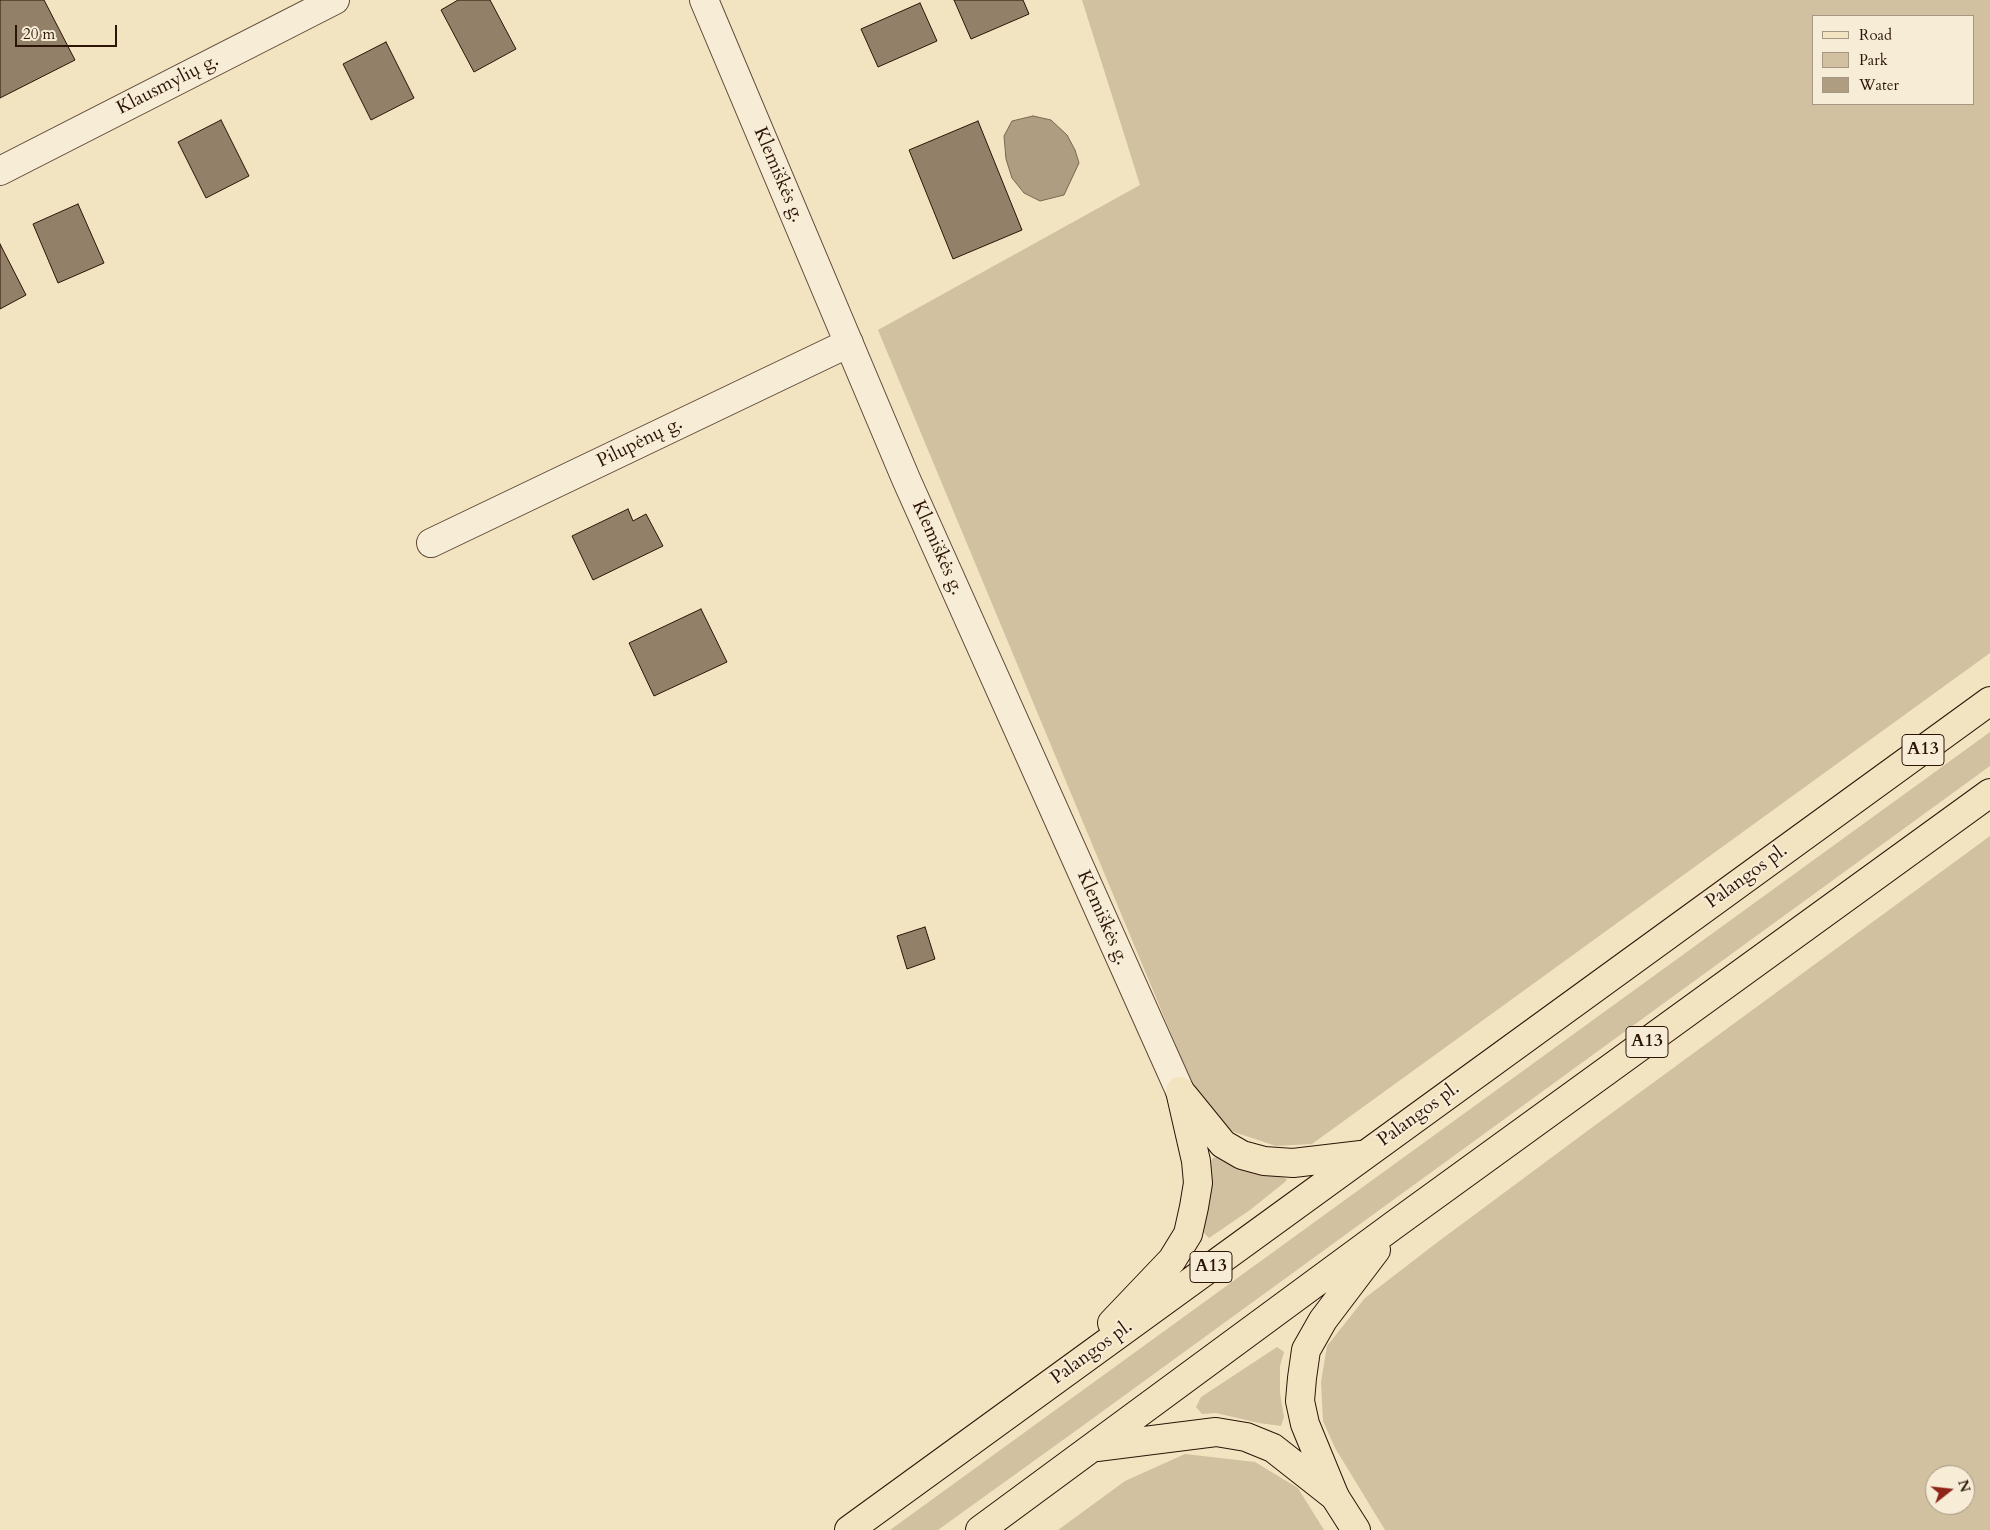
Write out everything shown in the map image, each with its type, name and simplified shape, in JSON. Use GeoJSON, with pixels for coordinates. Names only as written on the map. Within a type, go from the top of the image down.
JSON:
{"type":"FeatureCollection","features":[{"type":"Feature","properties":{"kind":"main road","name":"Palangos pl."},"geometry":{"type":"LineString","coordinates":[[849,1530],[1990,701]]}},
{"type":"Feature","properties":{"kind":"main road","name":"A13"},"geometry":{"type":"LineString","coordinates":[[980,1530],[1394,1225],[1990,793]]}},
{"type":"Feature","properties":{"kind":"main road"},"geometry":{"type":"LineString","coordinates":[[1180,1091],[1223,1144],[1242,1155],[1264,1161],[1293,1163],[1364,1155]]}},
{"type":"Feature","properties":{"kind":"main road"},"geometry":{"type":"LineString","coordinates":[[1058,1378],[1172,1260],[1188,1234],[1198,1183],[1196,1161],[1180,1091]]}},
{"type":"Feature","properties":{"kind":"main road"},"geometry":{"type":"LineString","coordinates":[[1356,1530],[1335,1497],[1305,1424],[1300,1401],[1302,1378],[1306,1350],[1323,1320],[1394,1225]]}},
{"type":"Feature","properties":{"kind":"main road"},"geometry":{"type":"LineString","coordinates":[[1093,1448],[1216,1432],[1246,1437],[1273,1448],[1335,1497]]}},
{"type":"Feature","properties":{"kind":"street","name":"Klausmylių g."},"geometry":{"type":"LineString","coordinates":[[0,171],[335,0]]}},
{"type":"Feature","properties":{"kind":"street","name":"Klemiškės g."},"geometry":{"type":"LineString","coordinates":[[704,0],[910,488],[1180,1091]]}},
{"type":"Feature","properties":{"kind":"street","name":"Pilupėnų g."},"geometry":{"type":"LineString","coordinates":[[431,543],[849,343]]}},
{"type":"Feature","properties":{"kind":"green space"},"geometry":{"type":"Polygon","coordinates":[[[1082,0],[1990,0],[1990,653],[1312,1144],[1276,1146],[1225,1129],[1197,1096],[878,330],[1140,185],[1082,0]]]}},
{"type":"Feature","properties":{"kind":"green space"},"geometry":{"type":"Polygon","coordinates":[[[1990,732],[1990,766],[1081,1427],[938,1530],[890,1530],[1990,732]]]}},
{"type":"Feature","properties":{"kind":"green space"},"geometry":{"type":"Polygon","coordinates":[[[1990,836],[1990,1530],[1385,1530],[1335,1448],[1323,1421],[1321,1382],[1327,1346],[1365,1298],[1435,1244],[1990,836]]]}},
{"type":"Feature","properties":{"kind":"green space"},"geometry":{"type":"Polygon","coordinates":[[[1219,1157],[1287,1179],[1250,1210],[1209,1238],[1204,1233],[1210,1163],[1213,1158],[1219,1157]]]}},
{"type":"Feature","properties":{"kind":"green space"},"geometry":{"type":"Polygon","coordinates":[[[1277,1347],[1284,1352],[1280,1366],[1280,1393],[1284,1417],[1281,1426],[1216,1413],[1202,1414],[1196,1407],[1201,1397],[1277,1347]]]}},
{"type":"Feature","properties":{"kind":"green space"},"geometry":{"type":"Polygon","coordinates":[[[1185,1454],[1255,1462],[1298,1488],[1324,1530],[1058,1530],[1125,1481],[1185,1454]]]}},
{"type":"Feature","properties":{"kind":"water"},"geometry":{"type":"Polygon","coordinates":[[[1033,116],[1051,120],[1067,135],[1079,163],[1064,195],[1040,201],[1024,193],[1012,178],[1006,159],[1004,136],[1012,121],[1033,116]]]}},
{"type":"Feature","properties":{"kind":"building"},"geometry":{"type":"Polygon","coordinates":[[[0,0],[44,0],[75,60],[0,98],[0,0]]]}},
{"type":"Feature","properties":{"kind":"building"},"geometry":{"type":"Polygon","coordinates":[[[458,0],[490,0],[516,49],[474,72],[441,10],[458,0]]]}},
{"type":"Feature","properties":{"kind":"building"},"geometry":{"type":"Polygon","coordinates":[[[954,0],[1023,0],[1029,14],[971,39],[954,0]]]}},
{"type":"Feature","properties":{"kind":"building"},"geometry":{"type":"Polygon","coordinates":[[[920,3],[937,41],[878,67],[861,29],[920,3]]]}},
{"type":"Feature","properties":{"kind":"building"},"geometry":{"type":"Polygon","coordinates":[[[386,42],[414,98],[371,120],[343,64],[386,42]]]}},
{"type":"Feature","properties":{"kind":"building"},"geometry":{"type":"Polygon","coordinates":[[[221,120],[249,176],[206,198],[178,142],[221,120]]]}},
{"type":"Feature","properties":{"kind":"building"},"geometry":{"type":"Polygon","coordinates":[[[978,121],[1022,230],[953,259],[909,150],[978,121]]]}},
{"type":"Feature","properties":{"kind":"building"},"geometry":{"type":"Polygon","coordinates":[[[78,204],[104,263],[58,283],[33,224],[78,204]]]}},
{"type":"Feature","properties":{"kind":"building"},"geometry":{"type":"Polygon","coordinates":[[[0,244],[26,295],[0,309],[0,244]]]}},
{"type":"Feature","properties":{"kind":"building"},"geometry":{"type":"Polygon","coordinates":[[[628,509],[633,521],[646,514],[663,546],[593,580],[572,536],[628,509]]]}},
{"type":"Feature","properties":{"kind":"building"},"geometry":{"type":"Polygon","coordinates":[[[701,609],[727,662],[654,696],[629,643],[701,609]]]}},
{"type":"Feature","properties":{"kind":"building"},"geometry":{"type":"Polygon","coordinates":[[[925,927],[935,959],[907,969],[897,936],[925,927]]]}}]}
